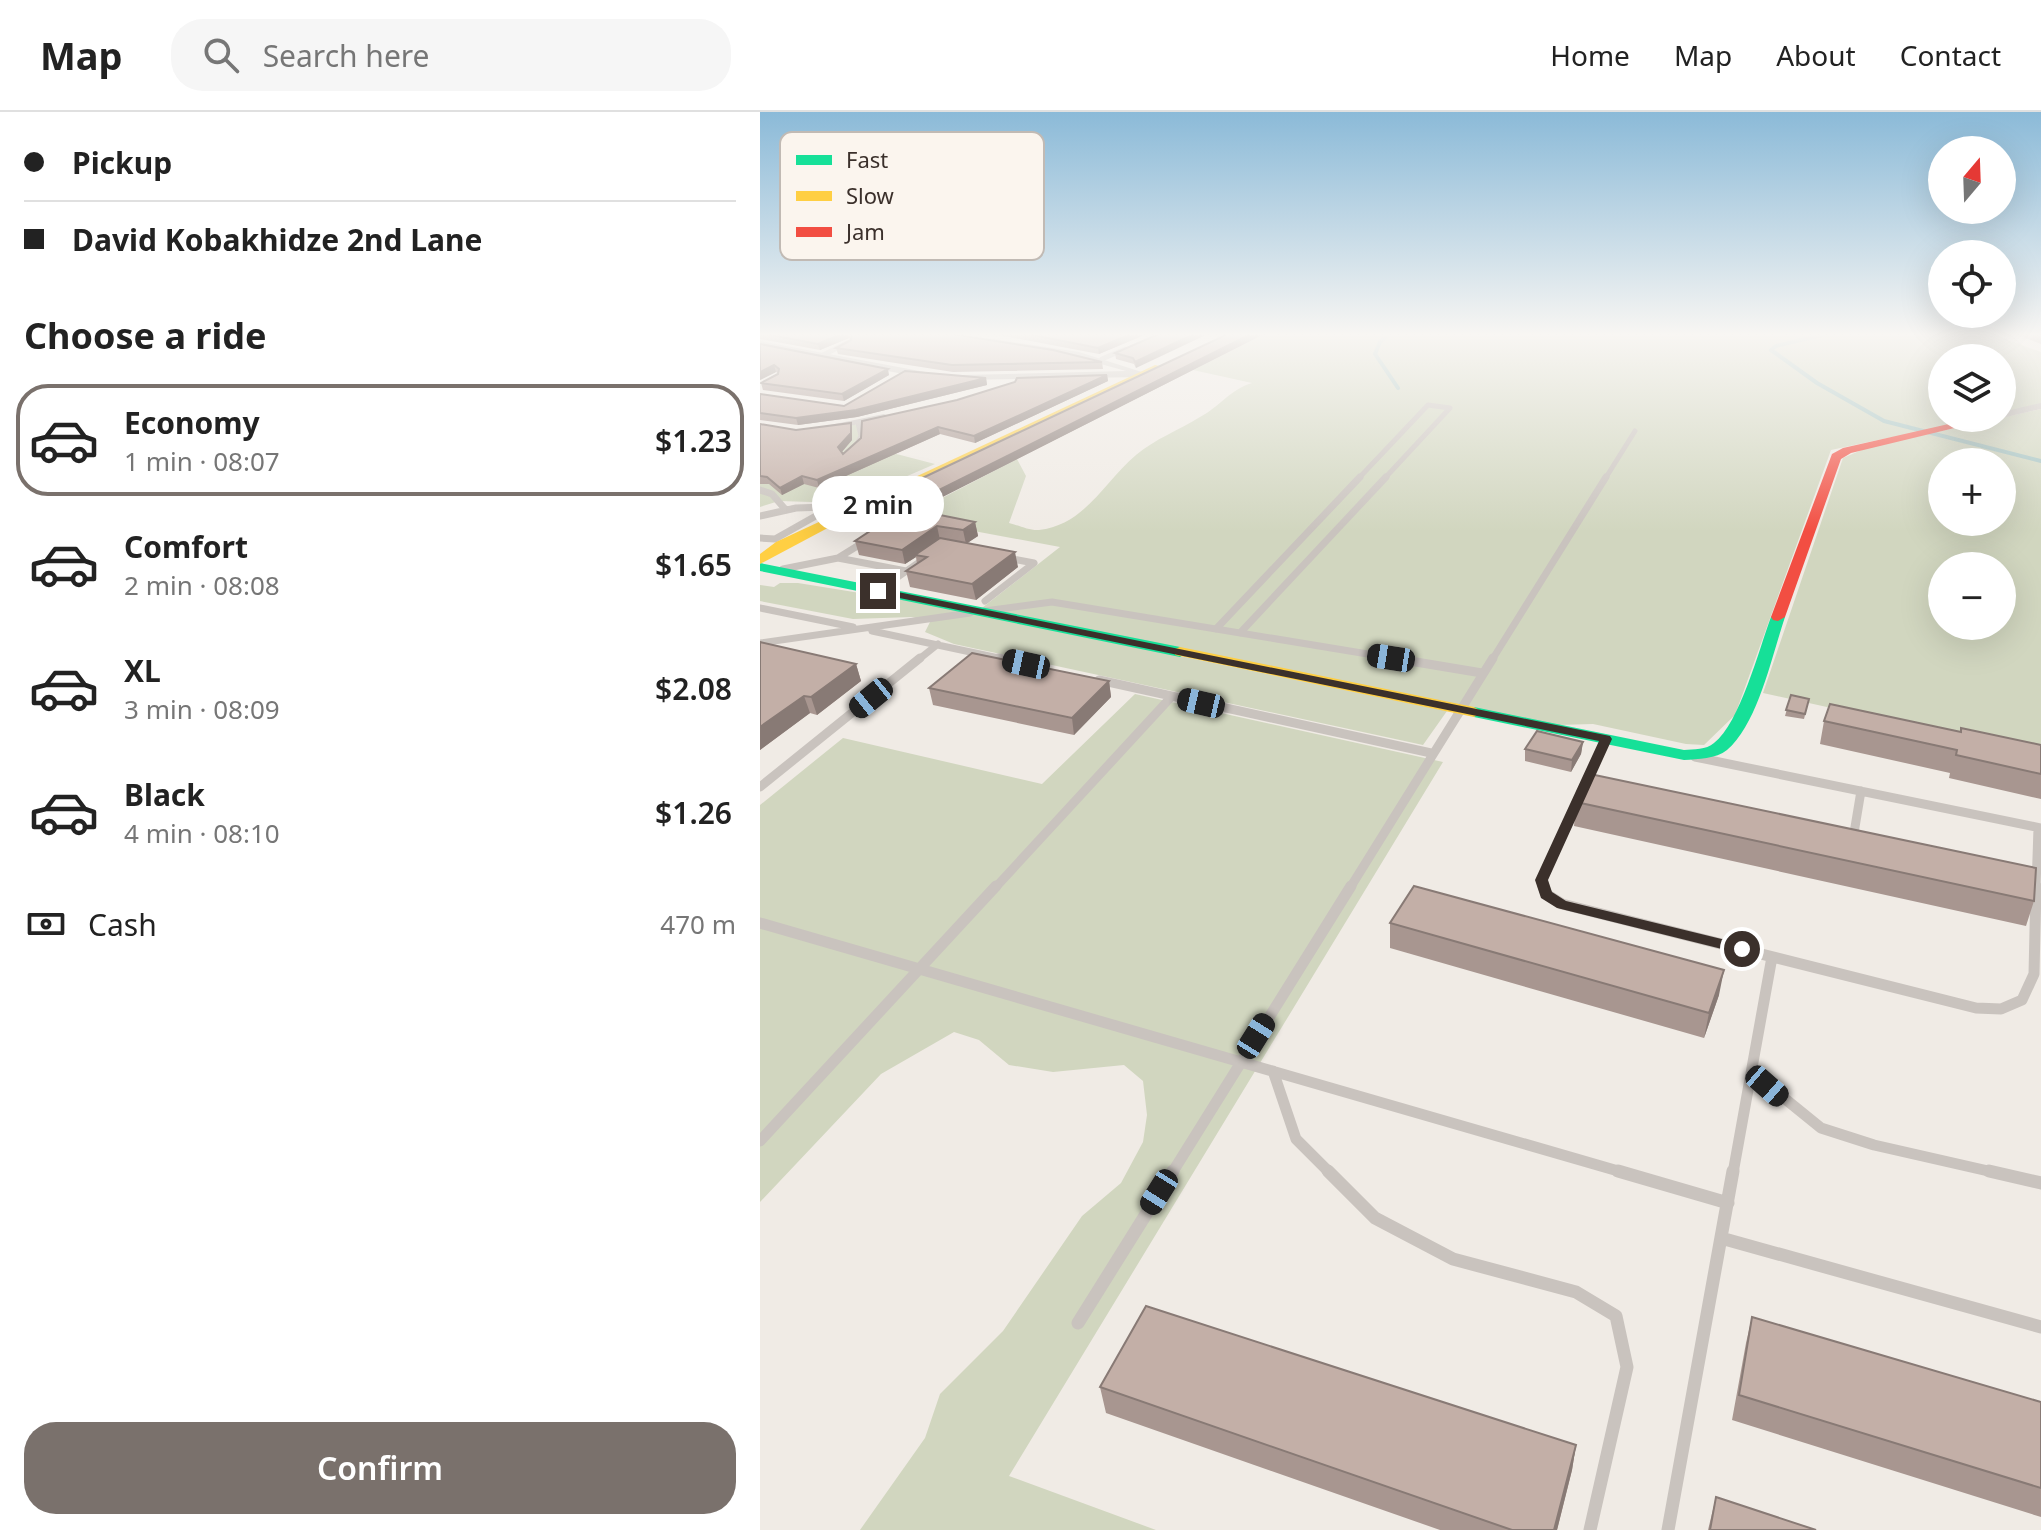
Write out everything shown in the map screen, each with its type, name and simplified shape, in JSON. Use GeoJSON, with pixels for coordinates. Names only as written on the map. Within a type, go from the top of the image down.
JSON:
{"type":"FeatureCollection","features":[{"type":"Feature","properties":{"kind":"street"},"geometry":{"type":"LineString","coordinates":[[760,560],[848,508],[1088,399]]}},
{"type":"Feature","properties":{"kind":"street"},"geometry":{"type":"LineString","coordinates":[[2016,412],[2041,406]]}},
{"type":"Feature","properties":{"kind":"street"},"geometry":{"type":"LineString","coordinates":[[817,429],[899,414]]}},
{"type":"Feature","properties":{"kind":"street"},"geometry":{"type":"LineString","coordinates":[[769,569],[878,591],[982,606],[1684,755],[1711,753],[1723,746],[1741,717],[1836,457],[1847,450],[1928,432]]}},
{"type":"Feature","properties":{"kind":"lane"},"geometry":{"type":"LineString","coordinates":[[1216,629],[1428,405],[1450,408],[1240,633]]}},
{"type":"Feature","properties":{"kind":"lane"},"geometry":{"type":"LineString","coordinates":[[852,450],[861,436],[858,423]]}},
{"type":"Feature","properties":{"kind":"lane"},"geometry":{"type":"LineString","coordinates":[[1078,1323],[1431,753],[1635,431]]}},
{"type":"Feature","properties":{"kind":"lane"},"geometry":{"type":"LineString","coordinates":[[760,490],[772,494],[785,509]]}},
{"type":"Feature","properties":{"kind":"lane"},"geometry":{"type":"LineString","coordinates":[[760,538],[775,539],[848,508]]}},
{"type":"Feature","properties":{"kind":"lane"},"geometry":{"type":"LineString","coordinates":[[760,516],[785,509],[848,508],[884,529],[838,558]]}},
{"type":"Feature","properties":{"kind":"lane"},"geometry":{"type":"LineString","coordinates":[[878,591],[930,555]]}},
{"type":"Feature","properties":{"kind":"lane"},"geometry":{"type":"LineString","coordinates":[[769,569],[838,558],[906,571]]}},
{"type":"Feature","properties":{"kind":"lane"},"geometry":{"type":"LineString","coordinates":[[982,606],[1034,563],[1003,558]]}},
{"type":"Feature","properties":{"kind":"lane"},"geometry":{"type":"LineString","coordinates":[[760,643],[863,629],[982,606],[1052,602],[1482,673]]}},
{"type":"Feature","properties":{"kind":"lane"},"geometry":{"type":"LineString","coordinates":[[760,608],[1040,667]]}},
{"type":"Feature","properties":{"kind":"lane"},"geometry":{"type":"LineString","coordinates":[[760,787],[938,644]]}},
{"type":"Feature","properties":{"kind":"lane"},"geometry":{"type":"LineString","coordinates":[[1084,677],[1431,753]]}},
{"type":"Feature","properties":{"kind":"lane"},"geometry":{"type":"LineString","coordinates":[[760,1141],[1172,696]]}},
{"type":"Feature","properties":{"kind":"lane"},"geometry":{"type":"LineString","coordinates":[[1606,739],[1541,880],[1546,894],[1562,904],[1976,1008],[2001,1009],[2022,1000],[2034,974],[2040,828],[1684,755]]}},
{"type":"Feature","properties":{"kind":"lane"},"geometry":{"type":"LineString","coordinates":[[1854,833],[1861,791]]}},
{"type":"Feature","properties":{"kind":"lane"},"geometry":{"type":"LineString","coordinates":[[760,923],[1728,1203]]}},
{"type":"Feature","properties":{"kind":"lane"},"geometry":{"type":"LineString","coordinates":[[1668,1530],[1772,957]]}},
{"type":"Feature","properties":{"kind":"lane"},"geometry":{"type":"LineString","coordinates":[[1273,1071],[1296,1139],[1375,1218],[1453,1259],[1576,1292],[1616,1316],[1627,1367],[1590,1530]]}},
{"type":"Feature","properties":{"kind":"lane"},"geometry":{"type":"LineString","coordinates":[[1752,1072],[1821,1128],[1874,1145],[2041,1183]]}},
{"type":"Feature","properties":{"kind":"lane"},"geometry":{"type":"LineString","coordinates":[[1721,1238],[2041,1327]]}},
{"type":"Feature","properties":{"kind":"green space"},"geometry":{"type":"Polygon","coordinates":[[[1225,399],[1928,399],[1928,432],[1934,432],[1928,434],[2016,432],[2016,415],[2041,409],[2041,754],[1763,693],[1843,458],[1892,437],[1831,450],[1735,715],[1704,745],[1593,724],[1558,725],[982,608],[1060,547],[904,518],[1017,459],[1026,476],[1009,523],[1039,530],[1055,526],[1082,511],[1125,465],[1159,439],[1207,413],[1225,399]]]}},
{"type":"Feature","properties":{"kind":"green space"},"geometry":{"type":"Polygon","coordinates":[[[2016,399],[2041,399],[2041,404],[2016,410],[2016,399]]]}},
{"type":"Feature","properties":{"kind":"green space"},"geometry":{"type":"Polygon","coordinates":[[[861,424],[861,430],[881,450],[935,464],[845,503],[779,501],[760,507],[760,427],[801,432],[861,424]]]}},
{"type":"Feature","properties":{"kind":"green space"},"geometry":{"type":"Polygon","coordinates":[[[780,583],[798,583],[916,602],[1447,711],[1423,745],[954,644],[925,632],[930,622],[912,617],[853,619],[760,601],[760,585],[774,587],[780,583]]]}},
{"type":"Feature","properties":{"kind":"green space"},"geometry":{"type":"Polygon","coordinates":[[[1135,694],[1443,762],[1009,1476],[1156,1530],[860,1530],[925,1438],[940,1394],[1003,1331],[1082,1216],[1121,1183],[1143,1142],[1147,1115],[1143,1081],[1124,1065],[1053,1072],[1009,1065],[979,1040],[954,1032],[881,1074],[760,1202],[760,805],[843,738],[1042,784],[1135,694]]]}},
{"type":"Feature","properties":{"kind":"building"},"geometry":{"type":"Polygon","coordinates":[[[760,399],[796,399],[844,406],[856,399],[900,399],[856,410],[796,418],[760,413],[760,399]]]}},
{"type":"Feature","properties":{"kind":"building"},"geometry":{"type":"Polygon","coordinates":[[[1054,399],[974,436],[938,427],[817,480],[802,476],[780,488],[767,477],[760,476],[760,424],[796,430],[851,423],[851,433],[838,447],[843,454],[861,438],[862,421],[957,400],[1054,399]]]}},
{"type":"Feature","properties":{"kind":"building"},"geometry":{"type":"Polygon","coordinates":[[[1090,399],[1121,399],[905,507],[880,498],[1090,399]]]}},
{"type":"Feature","properties":{"kind":"building"},"geometry":{"type":"Polygon","coordinates":[[[905,508],[975,522],[963,530],[937,526],[902,550],[855,541],[905,508]]]}},
{"type":"Feature","properties":{"kind":"building"},"geometry":{"type":"Polygon","coordinates":[[[940,538],[1015,552],[972,584],[906,571],[927,557],[915,555],[940,538]]]}},
{"type":"Feature","properties":{"kind":"building"},"geometry":{"type":"Polygon","coordinates":[[[760,642],[856,664],[811,697],[804,696],[760,727],[760,642]]]}},
{"type":"Feature","properties":{"kind":"building"},"geometry":{"type":"Polygon","coordinates":[[[972,653],[1109,681],[1072,718],[929,688],[972,653]]]}},
{"type":"Feature","properties":{"kind":"building"},"geometry":{"type":"Polygon","coordinates":[[[1791,695],[1809,699],[1805,714],[1786,710],[1791,695]]]}},
{"type":"Feature","properties":{"kind":"building"},"geometry":{"type":"Polygon","coordinates":[[[1830,704],[1961,732],[1961,728],[2041,745],[2041,774],[1956,755],[1957,750],[1824,721],[1830,704]]]}},
{"type":"Feature","properties":{"kind":"building"},"geometry":{"type":"Polygon","coordinates":[[[1537,731],[1583,742],[1572,760],[1525,749],[1537,731]]]}},
{"type":"Feature","properties":{"kind":"building"},"geometry":{"type":"Polygon","coordinates":[[[1590,774],[2036,868],[2034,901],[1576,802],[1590,774]]]}},
{"type":"Feature","properties":{"kind":"building"},"geometry":{"type":"Polygon","coordinates":[[[1414,886],[1724,970],[1709,1013],[1390,923],[1414,886]]]}},
{"type":"Feature","properties":{"kind":"building"},"geometry":{"type":"Polygon","coordinates":[[[1146,1306],[1576,1445],[1554,1530],[1512,1530],[1100,1387],[1146,1306]]]}},
{"type":"Feature","properties":{"kind":"building"},"geometry":{"type":"Polygon","coordinates":[[[1752,1317],[2041,1402],[2041,1488],[1739,1395],[1752,1317]]]}},
{"type":"Feature","properties":{"kind":"building"},"geometry":{"type":"Polygon","coordinates":[[[1716,1497],[1816,1530],[1710,1530],[1716,1497]]]}},
{"type":"Feature","properties":{"kind":"waterway"},"geometry":{"type":"LineString","coordinates":[[1846,399],[1884,421],[2041,461]]}},
{"type":"Feature","properties":{"kind":"traffic: fast"},"geometry":{"type":"LineString","coordinates":[[760,567],[1180,652]]}},
{"type":"Feature","properties":{"kind":"traffic: fast"},"geometry":{"type":"LineString","coordinates":[[1474,712],[1684,755],[1712,751],[1720,747],[1738,723],[1778,617]]}},
{"type":"Feature","properties":{"kind":"traffic: slow"},"geometry":{"type":"LineString","coordinates":[[760,560],[781,545],[850,511],[1090,399]]}},
{"type":"Feature","properties":{"kind":"traffic: slow"},"geometry":{"type":"LineString","coordinates":[[1180,652],[1474,712]]}},
{"type":"Feature","properties":{"kind":"traffic: jam"},"geometry":{"type":"LineString","coordinates":[[1778,617],[1836,457],[1847,450],[1928,432]]}},
{"type":"Feature","properties":{"kind":"route"},"geometry":{"type":"LineString","coordinates":[[878,591],[1606,739],[1541,880],[1546,894],[1562,904],[1742,949]]}}]}
